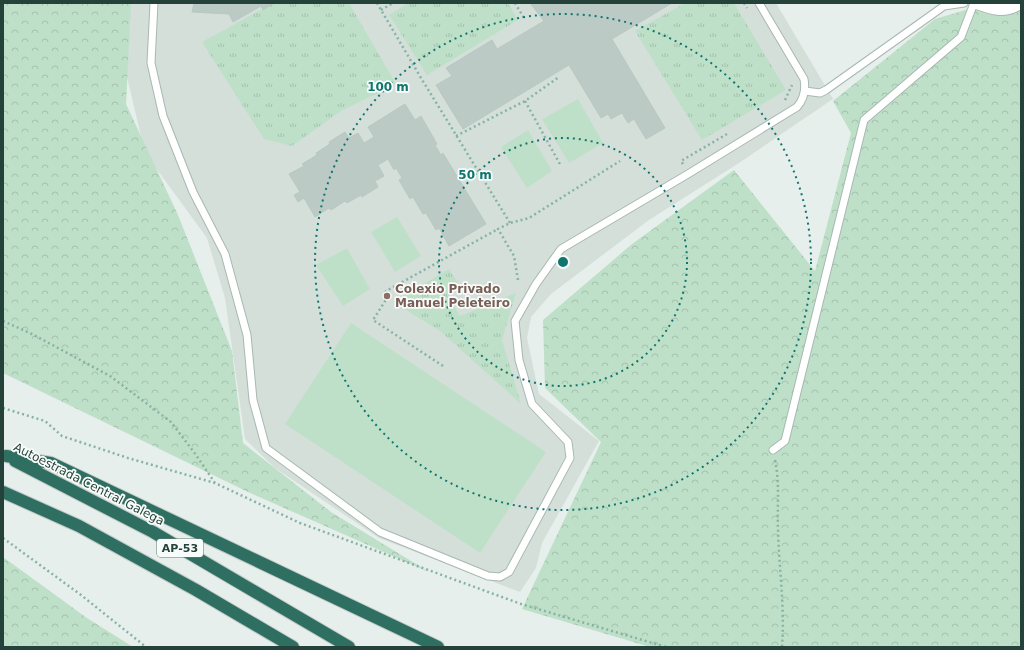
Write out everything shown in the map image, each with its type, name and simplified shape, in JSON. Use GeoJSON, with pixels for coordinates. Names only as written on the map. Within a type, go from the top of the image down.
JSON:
{"type":"FeatureCollection","features":[{"type":"Feature","properties":{"kind":"highway","name":"Autoestrada Central Galega"},"geometry":{"type":"LineString","coordinates":[[5,456],[153,532],[349,647]]}},
{"type":"Feature","properties":{"kind":"highway"},"geometry":{"type":"LineString","coordinates":[[5,456],[51,463],[438,647]]}},
{"type":"Feature","properties":{"kind":"highway","name":"AP-53"},"geometry":{"type":"LineString","coordinates":[[3,492],[79,526],[196,590],[293,647]]}},
{"type":"Feature","properties":{"kind":"street"},"geometry":{"type":"LineString","coordinates":[[977,3],[995,9],[1005,9],[1020,3]]}},
{"type":"Feature","properties":{"kind":"lane"},"geometry":{"type":"LineString","coordinates":[[154,3],[151,63],[163,116],[193,192],[225,254],[247,335],[253,400],[266,448],[380,532],[488,576],[500,577],[509,572],[570,458],[568,442],[532,404],[519,360],[515,321],[536,284],[561,249],[688,174],[797,107],[801,102],[805,91],[802,74],[760,3]]}},
{"type":"Feature","properties":{"kind":"lane"},"geometry":{"type":"LineString","coordinates":[[805,91],[820,93],[826,90],[944,6],[964,3]]}},
{"type":"Feature","properties":{"kind":"lane"},"geometry":{"type":"LineString","coordinates":[[773,450],[784,441],[864,120],[961,37],[974,3]]}},
{"type":"Feature","properties":{"kind":"path"},"geometry":{"type":"LineString","coordinates":[[377,3],[456,136],[510,223]]}},
{"type":"Feature","properties":{"kind":"path"},"geometry":{"type":"LineString","coordinates":[[381,10],[393,3]]}},
{"type":"Feature","properties":{"kind":"path"},"geometry":{"type":"LineString","coordinates":[[515,3],[524,18]]}},
{"type":"Feature","properties":{"kind":"path"},"geometry":{"type":"LineString","coordinates":[[744,3],[748,10]]}},
{"type":"Feature","properties":{"kind":"path"},"geometry":{"type":"LineString","coordinates":[[456,136],[525,101],[559,77]]}},
{"type":"Feature","properties":{"kind":"path"},"geometry":{"type":"LineString","coordinates":[[780,103],[786,100],[792,84]]}},
{"type":"Feature","properties":{"kind":"path"},"geometry":{"type":"LineString","coordinates":[[525,101],[560,166]]}},
{"type":"Feature","properties":{"kind":"path"},"geometry":{"type":"LineString","coordinates":[[683,165],[682,161],[734,130]]}},
{"type":"Feature","properties":{"kind":"path"},"geometry":{"type":"LineString","coordinates":[[444,366],[373,320],[387,298],[386,291],[498,229],[510,223],[529,218],[620,162]]}},
{"type":"Feature","properties":{"kind":"path"},"geometry":{"type":"LineString","coordinates":[[498,229],[514,256],[518,280]]}},
{"type":"Feature","properties":{"kind":"path"},"geometry":{"type":"LineString","coordinates":[[3,321],[32,334],[110,376],[171,422],[215,483]]}},
{"type":"Feature","properties":{"kind":"path"},"geometry":{"type":"LineString","coordinates":[[3,408],[45,421],[62,436],[142,462],[215,483],[300,523],[521,604],[666,647]]}},
{"type":"Feature","properties":{"kind":"path"},"geometry":{"type":"LineString","coordinates":[[773,450],[779,482],[778,529],[782,588],[782,647]]}},
{"type":"Feature","properties":{"kind":"path"},"geometry":{"type":"LineString","coordinates":[[3,538],[81,595],[146,647]]}},
{"type":"Feature","properties":{"kind":"shaded area","name":"Colexio Privado Manuel Peleteiro"},"geometry":{"type":"Polygon","coordinates":[[[102,3],[776,3],[833,99],[739,163],[649,220],[551,294],[531,317],[527,338],[539,394],[599,441],[542,543],[536,568],[520,592],[379,538],[275,468],[245,439],[225,298],[207,238],[145,153],[114,22],[102,3]]]}},
{"type":"Feature","properties":{"kind":"green space"},"geometry":{"type":"Polygon","coordinates":[[[3,3],[131,3],[126,104],[178,215],[232,351],[243,443],[331,512],[429,572],[248,492],[3,373],[3,3]]]}},
{"type":"Feature","properties":{"kind":"green space"},"geometry":{"type":"Polygon","coordinates":[[[273,3],[349,3],[396,84],[341,111],[292,146],[264,139],[202,42],[273,3]]]}},
{"type":"Feature","properties":{"kind":"green space"},"geometry":{"type":"Polygon","coordinates":[[[408,3],[508,3],[518,20],[427,75],[389,15],[408,3]]]}},
{"type":"Feature","properties":{"kind":"green space"},"geometry":{"type":"Polygon","coordinates":[[[685,3],[734,3],[786,90],[702,140],[635,31],[685,3]]]}},
{"type":"Feature","properties":{"kind":"green space"},"geometry":{"type":"Polygon","coordinates":[[[989,3],[1021,3],[1021,647],[650,647],[522,609],[601,442],[545,388],[543,320],[632,244],[734,170],[815,271],[851,133],[833,101],[935,19],[989,3]]]}},
{"type":"Feature","properties":{"kind":"green space"},"geometry":{"type":"Polygon","coordinates":[[[578,99],[603,143],[569,163],[542,119],[578,99]]]}},
{"type":"Feature","properties":{"kind":"green space"},"geometry":{"type":"Polygon","coordinates":[[[528,130],[552,171],[527,188],[501,147],[528,130]]]}},
{"type":"Feature","properties":{"kind":"green space"},"geometry":{"type":"Polygon","coordinates":[[[397,217],[421,256],[395,272],[371,232],[397,217]]]}},
{"type":"Feature","properties":{"kind":"green space"},"geometry":{"type":"Polygon","coordinates":[[[347,248],[370,289],[343,306],[316,265],[347,248]]]}},
{"type":"Feature","properties":{"kind":"green space"},"geometry":{"type":"Polygon","coordinates":[[[449,269],[458,283],[448,296],[460,316],[516,293],[502,340],[521,404],[440,331],[393,302],[449,269]]]}},
{"type":"Feature","properties":{"kind":"green space"},"geometry":{"type":"Polygon","coordinates":[[[351,323],[546,452],[480,553],[285,424],[351,323]]]}},
{"type":"Feature","properties":{"kind":"green space"},"geometry":{"type":"Polygon","coordinates":[[[3,557],[87,618],[133,647],[3,647],[3,557]]]}},
{"type":"Feature","properties":{"kind":"building"},"geometry":{"type":"Polygon","coordinates":[[[194,3],[274,3],[263,10],[261,6],[233,22],[229,14],[192,12],[194,3]]]}},
{"type":"Feature","properties":{"kind":"building"},"geometry":{"type":"Polygon","coordinates":[[[530,3],[672,3],[612,39],[665,128],[646,139],[634,119],[628,123],[622,113],[611,119],[608,114],[601,118],[569,65],[463,129],[436,85],[452,76],[446,68],[492,40],[497,49],[544,21],[530,3]]]}},
{"type":"Feature","properties":{"kind":"building"},"geometry":{"type":"Polygon","coordinates":[[[405,104],[415,120],[421,116],[437,144],[435,145],[441,155],[443,153],[486,224],[449,246],[439,228],[436,230],[426,213],[423,214],[413,197],[410,199],[399,180],[402,178],[396,168],[394,170],[388,159],[378,165],[384,176],[375,181],[378,187],[362,197],[361,195],[347,203],[345,201],[331,210],[329,208],[315,217],[304,198],[298,202],[294,195],[300,192],[289,174],[304,166],[302,164],[317,155],[316,153],[330,144],[329,142],[345,132],[349,138],[358,133],[364,143],[374,137],[368,127],[405,104]]]}},
{"type":"Feature","properties":{"kind":"place","name":"Colexio Privado Manuel Peleteiro"},"geometry":{"type":"Point","coordinates":[387,296]}}]}
